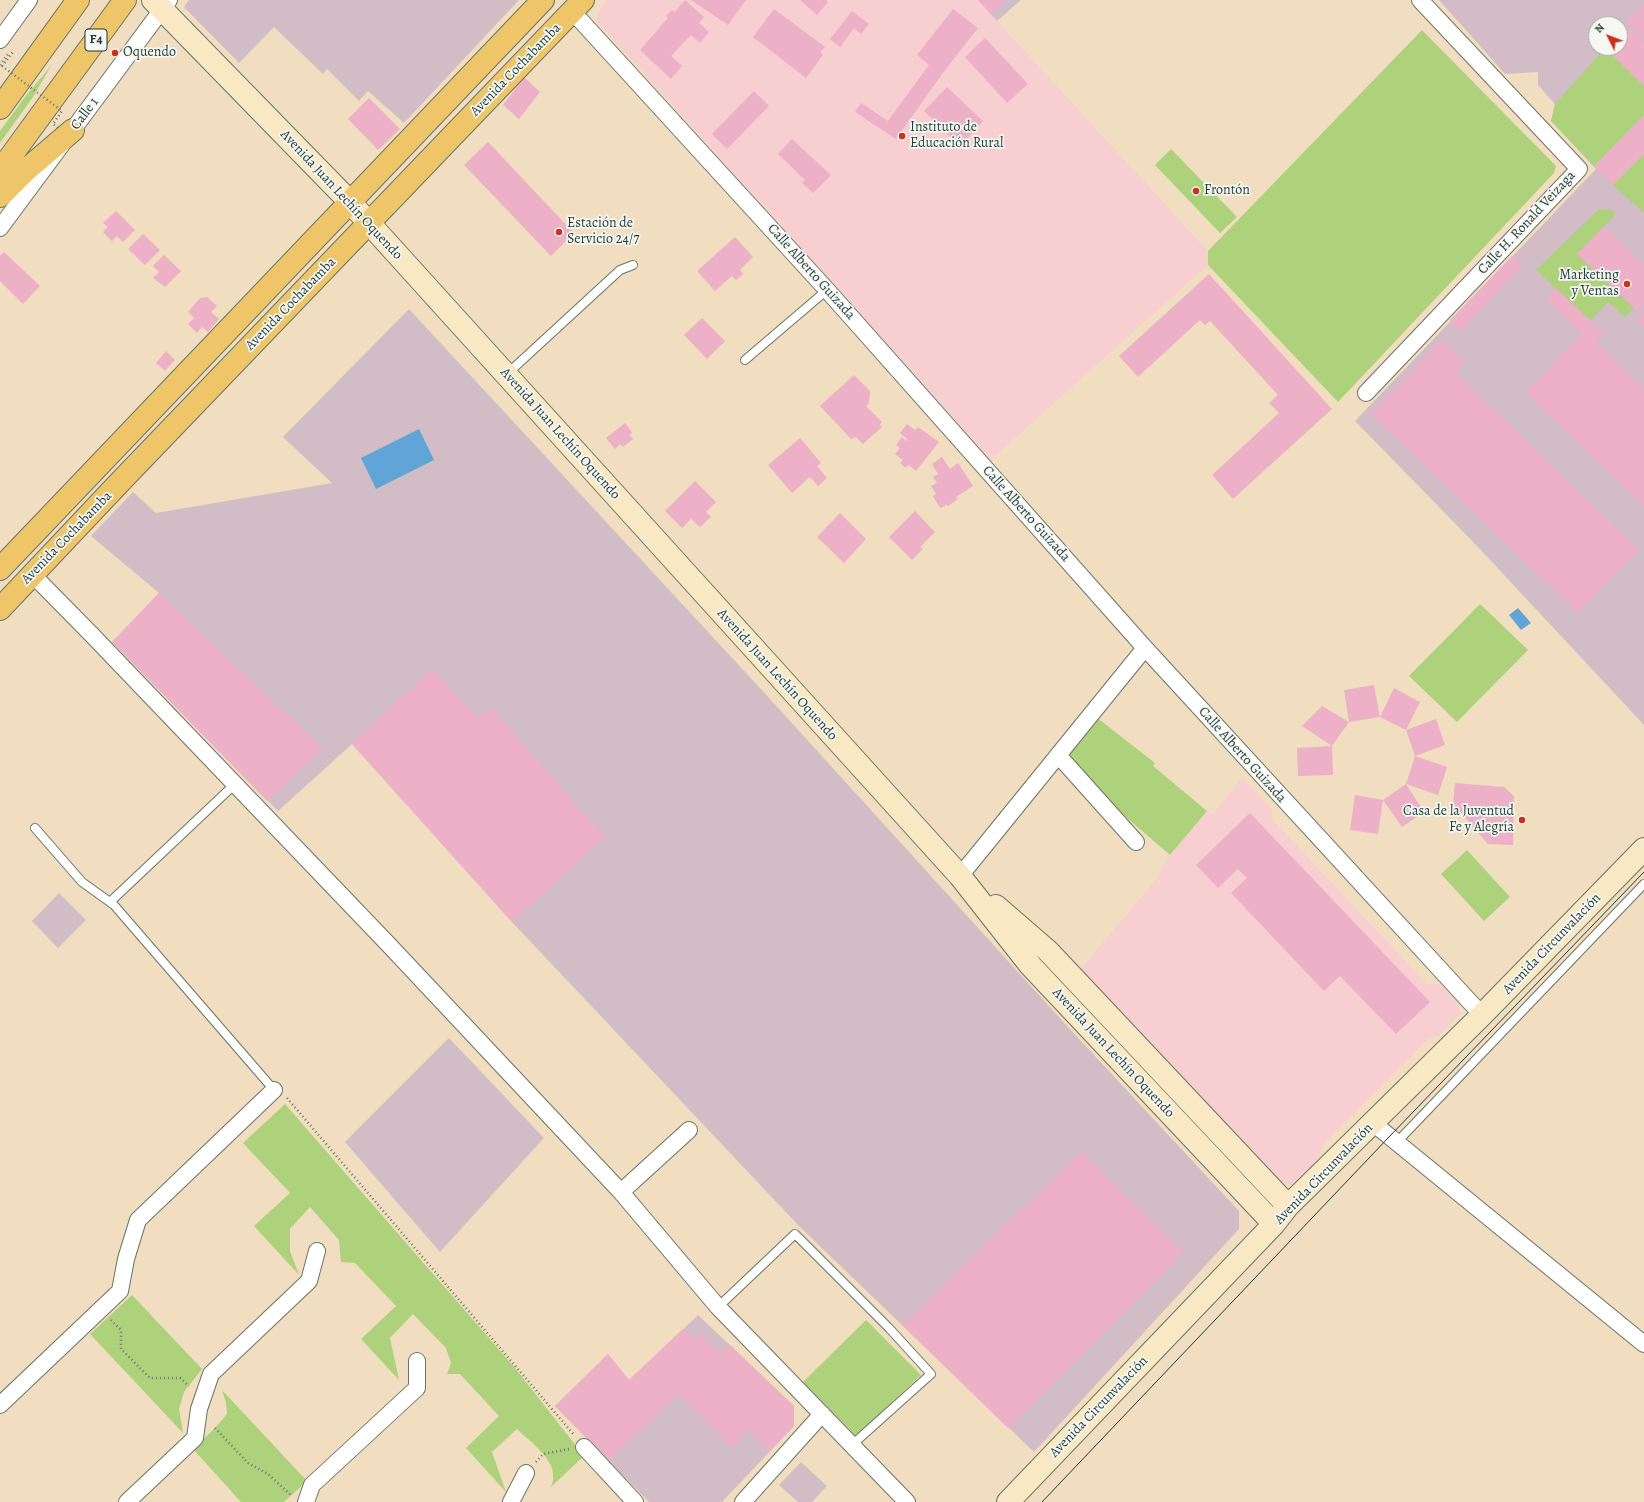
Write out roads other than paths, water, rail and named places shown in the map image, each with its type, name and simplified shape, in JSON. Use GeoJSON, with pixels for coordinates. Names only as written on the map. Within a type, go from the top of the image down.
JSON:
{"type":"FeatureCollection","features":[{"type":"Feature","properties":{"kind":"main road"},"geometry":{"type":"LineString","coordinates":[[0,108],[78,0]]}},
{"type":"Feature","properties":{"kind":"main road","name":"F4"},"geometry":{"type":"LineString","coordinates":[[0,171],[125,0]]}},
{"type":"Feature","properties":{"kind":"main road","name":"Avenida Cochabamba"},"geometry":{"type":"LineString","coordinates":[[0,569],[542,0]]}},
{"type":"Feature","properties":{"kind":"main road","name":"Avenida Cochabamba"},"geometry":{"type":"LineString","coordinates":[[0,609],[119,483],[578,6]]}},
{"type":"Feature","properties":{"kind":"main road"},"geometry":{"type":"LineString","coordinates":[[0,196],[66,129]]}},
{"type":"Feature","properties":{"kind":"main road"},"geometry":{"type":"LineString","coordinates":[[100,465],[119,483]]}},
{"type":"Feature","properties":{"kind":"street"},"geometry":{"type":"LineString","coordinates":[[0,40],[29,0]]}},
{"type":"Feature","properties":{"kind":"street","name":"Calle H. Ronald Veizaga"},"geometry":{"type":"LineString","coordinates":[[1366,393],[1579,169],[1420,0]]}},
{"type":"Feature","properties":{"kind":"street","name":"Avenida Juan Lechín Oquendo"},"geometry":{"type":"LineString","coordinates":[[162,3],[369,223],[960,876],[1030,965],[1274,1224]]}},
{"type":"Feature","properties":{"kind":"street","name":"Calle 1"},"geometry":{"type":"LineString","coordinates":[[0,228],[66,129],[162,3]]}},
{"type":"Feature","properties":{"kind":"street","name":"Calle Alberto Guizada"},"geometry":{"type":"LineString","coordinates":[[578,6],[827,290],[1145,648],[1482,1015]]}},
{"type":"Feature","properties":{"kind":"street"},"geometry":{"type":"LineString","coordinates":[[32,574],[235,784],[621,1192],[718,1307],[853,1444],[907,1502]]}},
{"type":"Feature","properties":{"kind":"street"},"geometry":{"type":"LineString","coordinates":[[960,876],[1145,648]]}},
{"type":"Feature","properties":{"kind":"street"},"geometry":{"type":"LineString","coordinates":[[1058,755],[1136,842]]}},
{"type":"Feature","properties":{"kind":"street","name":"Avenida Circunvalación"},"geometry":{"type":"LineString","coordinates":[[1008,1502],[1274,1224],[1288,1206],[1482,1015],[1644,850]]}},
{"type":"Feature","properties":{"kind":"street","name":"Avenida Juan Lechín Oquendo"},"geometry":{"type":"LineString","coordinates":[[960,876],[1048,951],[1288,1206]]}},
{"type":"Feature","properties":{"kind":"street"},"geometry":{"type":"LineString","coordinates":[[0,1405],[120,1291],[126,1259],[138,1220],[274,1090]]}},
{"type":"Feature","properties":{"kind":"street"},"geometry":{"type":"LineString","coordinates":[[1373,1123],[1644,1344]]}},
{"type":"Feature","properties":{"kind":"street"},"geometry":{"type":"LineString","coordinates":[[621,1192],[689,1130]]}},
{"type":"Feature","properties":{"kind":"street"},"geometry":{"type":"LineString","coordinates":[[127,1502],[195,1438],[199,1409],[210,1374],[309,1281],[317,1252]]}},
{"type":"Feature","properties":{"kind":"street"},"geometry":{"type":"LineString","coordinates":[[306,1502],[312,1485],[417,1388],[417,1361]]}},
{"type":"Feature","properties":{"kind":"street"},"geometry":{"type":"LineString","coordinates":[[743,1502],[822,1414]]}},
{"type":"Feature","properties":{"kind":"street"},"geometry":{"type":"LineString","coordinates":[[584,1447],[634,1502]]}},
{"type":"Feature","properties":{"kind":"street"},"geometry":{"type":"LineString","coordinates":[[511,1502],[526,1473]]}},
{"type":"Feature","properties":{"kind":"lane"},"geometry":{"type":"LineString","coordinates":[[506,375],[620,270],[633,264]]}},
{"type":"Feature","properties":{"kind":"lane"},"geometry":{"type":"LineString","coordinates":[[745,360],[827,290]]}},
{"type":"Feature","properties":{"kind":"lane"},"geometry":{"type":"LineString","coordinates":[[110,902],[235,784]]}},
{"type":"Feature","properties":{"kind":"lane"},"geometry":{"type":"LineString","coordinates":[[35,828],[82,882],[110,902],[274,1090]]}},
{"type":"Feature","properties":{"kind":"lane","name":"Avenida Circunvalación"},"geometry":{"type":"LineString","coordinates":[[1398,1142],[1644,884]]}},
{"type":"Feature","properties":{"kind":"lane"},"geometry":{"type":"LineString","coordinates":[[718,1307],[795,1234],[889,1328],[931,1374],[853,1444]]}},
{"type":"Feature","properties":{"kind":"water"},"geometry":{"type":"Polygon","coordinates":[[[419,429],[434,460],[376,489],[361,458],[419,429]]]}},
{"type":"Feature","properties":{"kind":"water"},"geometry":{"type":"Polygon","coordinates":[[[1518,608],[1531,623],[1521,630],[1509,615],[1518,608]]]}},
{"type":"Feature","properties":{"kind":"tram line"},"geometry":{"type":"LineString","coordinates":[[1042,1502],[1389,1137],[1644,872]]}},
{"type":"Feature","properties":{"kind":"place","name":"Oquendo"},"geometry":{"type":"Point","coordinates":[115,53]}},
{"type":"Feature","properties":{"kind":"place","name":"Instituto de Educación Rural"},"geometry":{"type":"Point","coordinates":[902,136]}},
{"type":"Feature","properties":{"kind":"place","name":"Frontón"},"geometry":{"type":"Point","coordinates":[1196,191]}},
{"type":"Feature","properties":{"kind":"place","name":"Estación de Servicio 24/7"},"geometry":{"type":"Point","coordinates":[559,232]}},
{"type":"Feature","properties":{"kind":"place","name":"Marketing y Ventas"},"geometry":{"type":"Point","coordinates":[1627,284]}},
{"type":"Feature","properties":{"kind":"place","name":"Casa de la Juventud Fe y Alegría"},"geometry":{"type":"Point","coordinates":[1522,820]}}]}
